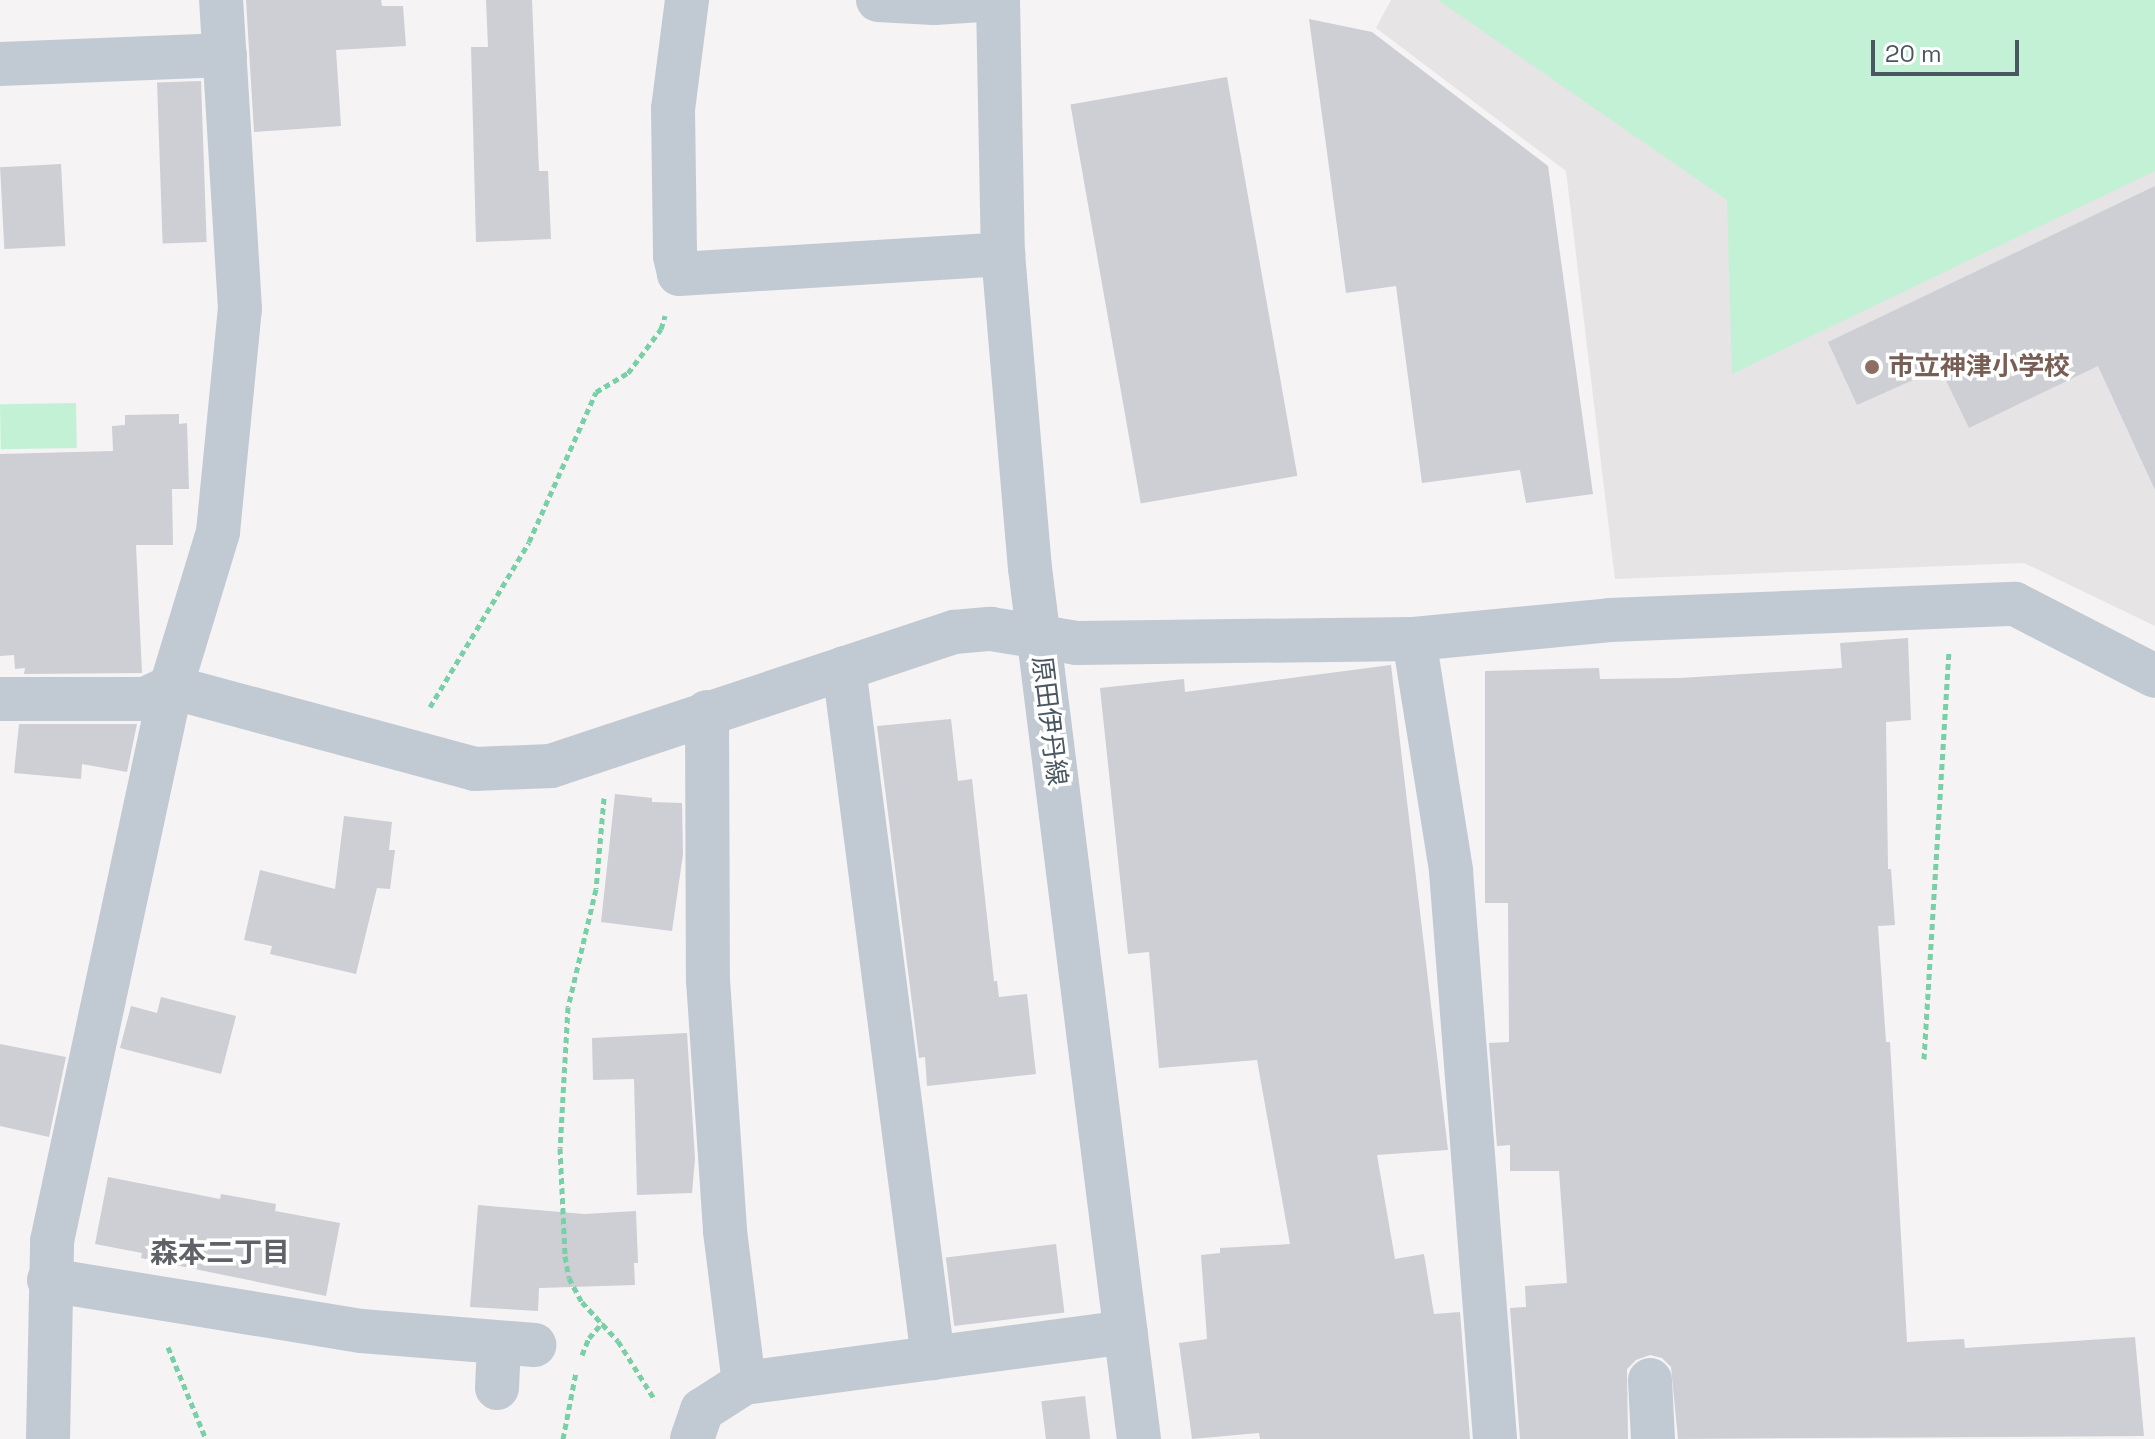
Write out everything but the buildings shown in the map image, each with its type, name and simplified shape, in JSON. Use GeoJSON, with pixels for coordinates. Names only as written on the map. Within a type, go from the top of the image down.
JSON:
{"type":"FeatureCollection","features":[{"type":"Feature","properties":{"kind":"street"},"geometry":{"type":"LineString","coordinates":[[48,1439],[52,1241],[171,687],[218,532],[240,309],[221,0]]}},
{"type":"Feature","properties":{"kind":"street"},"geometry":{"type":"LineString","coordinates":[[687,0],[673,109],[675,256],[679,274],[1003,254]]}},
{"type":"Feature","properties":{"kind":"street"},"geometry":{"type":"LineString","coordinates":[[878,0],[934,3],[982,0]]}},
{"type":"Feature","properties":{"kind":"street","name":"原田伊丹線"},"geometry":{"type":"LineString","coordinates":[[998,0],[1003,254],[1015,417],[1038,636],[1139,1439]]}},
{"type":"Feature","properties":{"kind":"street"},"geometry":{"type":"LineString","coordinates":[[0,64],[225,55]]}},
{"type":"Feature","properties":{"kind":"street"},"geometry":{"type":"LineString","coordinates":[[0,699],[145,699],[171,687],[402,752],[475,769],[551,766],[954,632],[991,629],[1077,643],[1414,639],[1610,620],[2015,604],[2155,676]]}},
{"type":"Feature","properties":{"kind":"street"},"geometry":{"type":"LineString","coordinates":[[1414,639],[1451,871],[1495,1439]]}},
{"type":"Feature","properties":{"kind":"street"},"geometry":{"type":"LineString","coordinates":[[844,668],[933,1358]]}},
{"type":"Feature","properties":{"kind":"street"},"geometry":{"type":"LineString","coordinates":[[707,712],[708,980],[725,1231],[744,1383]]}},
{"type":"Feature","properties":{"kind":"street"},"geometry":{"type":"LineString","coordinates":[[49,1280],[361,1331],[516,1345],[497,1388]]}},
{"type":"Feature","properties":{"kind":"street"},"geometry":{"type":"LineString","coordinates":[[695,1429],[702,1410],[744,1383],[1126,1332]]}},
{"type":"Feature","properties":{"kind":"street"},"geometry":{"type":"LineString","coordinates":[[1650,1380],[1653,1439]]}},
{"type":"Feature","properties":{"kind":"path"},"geometry":{"type":"LineString","coordinates":[[402,752],[529,542],[596,392],[628,373],[661,329],[679,274]]}},
{"type":"Feature","properties":{"kind":"path"},"geometry":{"type":"LineString","coordinates":[[1924,1059],[1952,606]]}},
{"type":"Feature","properties":{"kind":"path"},"geometry":{"type":"LineString","coordinates":[[606,749],[603,836],[596,889],[568,1007],[560,1200],[569,1278],[582,1302],[603,1322],[661,1409],[695,1429]]}},
{"type":"Feature","properties":{"kind":"path"},"geometry":{"type":"LineString","coordinates":[[148,1298],[206,1439]]}},
{"type":"Feature","properties":{"kind":"path"},"geometry":{"type":"LineString","coordinates":[[563,1439],[575,1374],[589,1338],[603,1322]]}},
{"type":"Feature","properties":{"kind":"shaded area","name":"市立神津小学校"},"geometry":{"type":"Polygon","coordinates":[[[1391,0],[2155,0],[2155,626],[2024,563],[1615,579],[1566,171],[1376,28],[1391,0]]]}},
{"type":"Feature","properties":{"kind":"green space"},"geometry":{"type":"Polygon","coordinates":[[[1438,0],[2155,0],[2155,171],[1732,374],[1727,200],[1438,0]]]}},
{"type":"Feature","properties":{"kind":"green space"},"geometry":{"type":"Polygon","coordinates":[[[76,403],[77,448],[1,449],[0,404],[76,403]]]}},
{"type":"Feature","properties":{"kind":"place","name":"市立神津小学校"},"geometry":{"type":"Point","coordinates":[1872,367]}},
{"type":"Feature","properties":{"kind":"district","name":"森本二丁目"},"geometry":{"type":"Point","coordinates":[220,1252]}}]}
